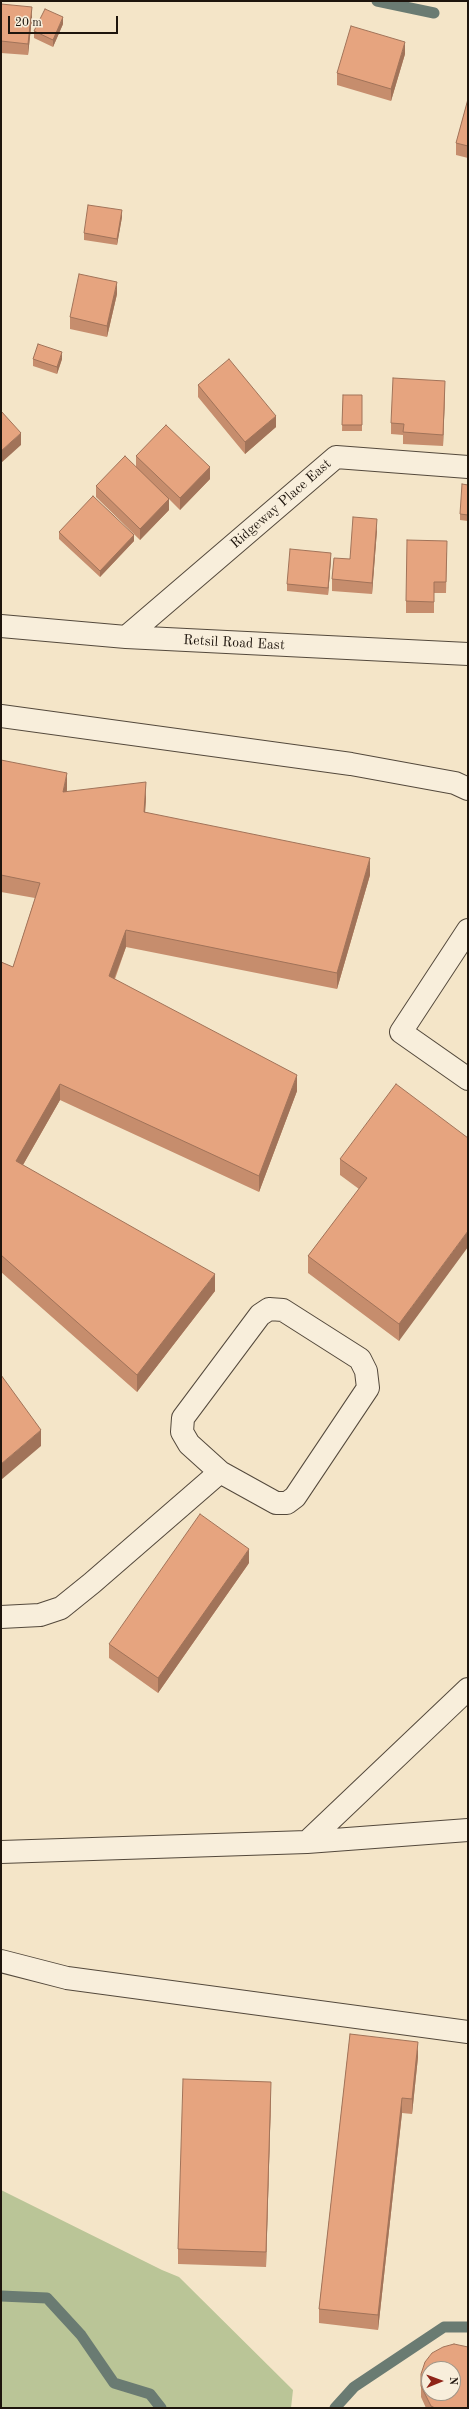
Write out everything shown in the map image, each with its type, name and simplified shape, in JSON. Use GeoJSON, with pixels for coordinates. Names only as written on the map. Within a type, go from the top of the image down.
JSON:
{"type":"FeatureCollection","features":[{"type":"Feature","properties":{"kind":"street","name":"Ridgeway Place East"},"geometry":{"type":"LineString","coordinates":[[126,637],[336,456],[468,468]]}},
{"type":"Feature","properties":{"kind":"street","name":"Retsil Road East"},"geometry":{"type":"LineString","coordinates":[[1,626],[126,637],[468,654]]}},
{"type":"Feature","properties":{"kind":"street"},"geometry":{"type":"LineString","coordinates":[[1,716],[351,764],[455,783],[468,789]]}},
{"type":"Feature","properties":{"kind":"street"},"geometry":{"type":"LineString","coordinates":[[468,930],[400,1032],[468,1079]]}},
{"type":"Feature","properties":{"kind":"street"},"geometry":{"type":"LineString","coordinates":[[269,1309],[283,1310],[360,1359],[366,1371],[368,1388],[295,1497],[287,1503],[276,1503],[220,1472],[189,1444],[182,1432],[183,1418],[260,1315],[269,1309]]}},
{"type":"Feature","properties":{"kind":"street"},"geometry":{"type":"LineString","coordinates":[[1,1617],[40,1614],[61,1608],[92,1584],[220,1472]]}},
{"type":"Feature","properties":{"kind":"street"},"geometry":{"type":"LineString","coordinates":[[307,1842],[468,1689]]}},
{"type":"Feature","properties":{"kind":"street"},"geometry":{"type":"LineString","coordinates":[[1,1852],[307,1842],[468,1830]]}},
{"type":"Feature","properties":{"kind":"street"},"geometry":{"type":"LineString","coordinates":[[1,1961],[67,1978],[468,2032]]}},
{"type":"Feature","properties":{"kind":"green space"},"geometry":{"type":"Polygon","coordinates":[[[1,2190],[179,2277],[293,2390],[291,2408],[1,2408],[1,2190]]]}},
{"type":"Feature","properties":{"kind":"building"},"geometry":{"type":"Polygon","coordinates":[[[1,4],[32,7],[28,44],[1,41],[1,4]]]}},
{"type":"Feature","properties":{"kind":"building"},"geometry":{"type":"Polygon","coordinates":[[[45,9],[63,17],[53,40],[34,31],[45,9]]]}},
{"type":"Feature","properties":{"kind":"building"},"geometry":{"type":"Polygon","coordinates":[[[351,26],[405,42],[391,89],[337,73],[351,26]]]}},
{"type":"Feature","properties":{"kind":"building"},"geometry":{"type":"Polygon","coordinates":[[[468,99],[468,146],[456,143],[468,99]]]}},
{"type":"Feature","properties":{"kind":"building"},"geometry":{"type":"Polygon","coordinates":[[[88,205],[122,210],[117,239],[84,233],[88,205]]]}},
{"type":"Feature","properties":{"kind":"building"},"geometry":{"type":"Polygon","coordinates":[[[79,274],[117,282],[107,326],[70,317],[79,274]]]}},
{"type":"Feature","properties":{"kind":"building"},"geometry":{"type":"Polygon","coordinates":[[[38,344],[62,352],[57,367],[33,359],[38,344]]]}},
{"type":"Feature","properties":{"kind":"building"},"geometry":{"type":"Polygon","coordinates":[[[229,359],[276,416],[245,442],[198,385],[229,359]]]}},
{"type":"Feature","properties":{"kind":"building"},"geometry":{"type":"Polygon","coordinates":[[[393,378],[445,381],[443,435],[403,432],[404,424],[391,423],[393,378]]]}},
{"type":"Feature","properties":{"kind":"building"},"geometry":{"type":"Polygon","coordinates":[[[343,395],[362,395],[362,425],[342,425],[343,395]]]}},
{"type":"Feature","properties":{"kind":"building"},"geometry":{"type":"Polygon","coordinates":[[[1,411],[21,433],[1,451],[1,411]]]}},
{"type":"Feature","properties":{"kind":"building"},"geometry":{"type":"Polygon","coordinates":[[[166,425],[210,467],[180,498],[136,456],[166,425]]]}},
{"type":"Feature","properties":{"kind":"building"},"geometry":{"type":"Polygon","coordinates":[[[125,456],[169,499],[140,529],[96,486],[125,456]]]}},
{"type":"Feature","properties":{"kind":"building"},"geometry":{"type":"Polygon","coordinates":[[[462,484],[468,485],[468,515],[460,514],[462,484]]]}},
{"type":"Feature","properties":{"kind":"building"},"geometry":{"type":"Polygon","coordinates":[[[93,496],[134,535],[100,571],[59,532],[93,496]]]}},
{"type":"Feature","properties":{"kind":"building"},"geometry":{"type":"Polygon","coordinates":[[[353,517],[377,519],[372,583],[332,579],[334,558],[350,559],[353,517]]]}},
{"type":"Feature","properties":{"kind":"building"},"geometry":{"type":"Polygon","coordinates":[[[407,540],[447,541],[446,582],[434,582],[434,602],[406,601],[407,540]]]}},
{"type":"Feature","properties":{"kind":"building"},"geometry":{"type":"Polygon","coordinates":[[[290,549],[331,553],[328,588],[287,584],[290,549]]]}},
{"type":"Feature","properties":{"kind":"building"},"geometry":{"type":"Polygon","coordinates":[[[1,760],[67,773],[63,792],[146,782],[144,812],[370,858],[337,973],[126,930],[109,976],[297,1075],[259,1176],[60,1084],[16,1161],[215,1274],[137,1375],[1,1255],[1,962],[13,967],[40,883],[1,875],[1,760]]]}},
{"type":"Feature","properties":{"kind":"building"},"geometry":{"type":"Polygon","coordinates":[[[396,1084],[468,1138],[468,1231],[399,1324],[308,1256],[367,1178],[340,1159],[396,1084]]]}},
{"type":"Feature","properties":{"kind":"building"},"geometry":{"type":"Polygon","coordinates":[[[1,1375],[41,1430],[1,1464],[1,1375]]]}},
{"type":"Feature","properties":{"kind":"building"},"geometry":{"type":"Polygon","coordinates":[[[200,1514],[249,1549],[158,1678],[109,1644],[200,1514]]]}},
{"type":"Feature","properties":{"kind":"building"},"geometry":{"type":"Polygon","coordinates":[[[350,2034],[418,2042],[412,2099],[402,2098],[378,2315],[319,2309],[350,2034]]]}},
{"type":"Feature","properties":{"kind":"building"},"geometry":{"type":"Polygon","coordinates":[[[183,2079],[271,2082],[266,2252],[178,2249],[183,2079]]]}},
{"type":"Feature","properties":{"kind":"building"},"geometry":{"type":"Polygon","coordinates":[[[454,2344],[468,2347],[468,2408],[435,2408],[431,2406],[428,2401],[461,2401],[461,2361],[426,2361],[432,2353],[443,2347],[454,2344]]]}},
{"type":"Feature","properties":{"kind":"waterway"},"geometry":{"type":"LineString","coordinates":[[377,1],[434,13]]}},
{"type":"Feature","properties":{"kind":"waterway"},"geometry":{"type":"LineString","coordinates":[[1,2296],[47,2298],[81,2335],[114,2383],[150,2394],[161,2408]]}},
{"type":"Feature","properties":{"kind":"waterway"},"geometry":{"type":"LineString","coordinates":[[335,2408],[354,2387],[444,2327],[468,2327]]}}]}
